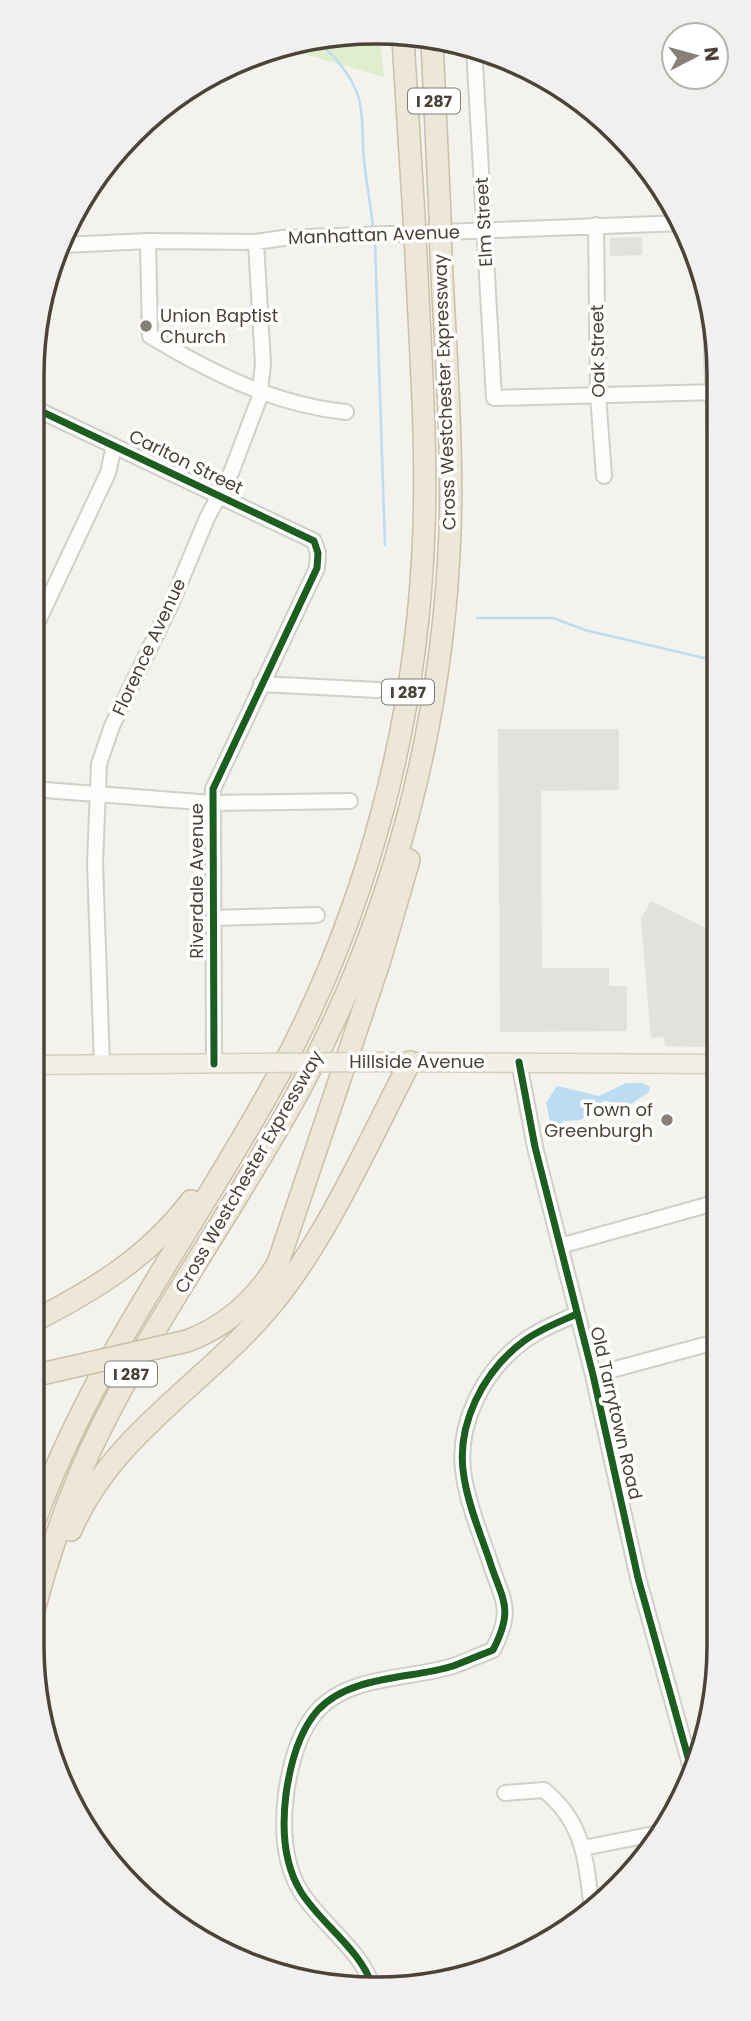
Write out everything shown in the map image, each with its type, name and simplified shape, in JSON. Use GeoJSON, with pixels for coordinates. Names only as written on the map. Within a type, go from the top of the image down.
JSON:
{"type":"FeatureCollection","features":[{"type":"Feature","properties":{"kind":"highway","name":"Cross Westchester Expressway"},"geometry":{"type":"LineString","coordinates":[[44,1497],[64,1446],[86,1402],[263,1103],[312,1008],[351,911],[383,810],[406,705],[420,602],[425,508],[416,255],[403,45]]}},
{"type":"Feature","properties":{"kind":"highway","name":"Cross Westchester Expressway"},"geometry":{"type":"LineString","coordinates":[[44,1578],[61,1522],[103,1424],[296,1095],[363,953],[398,851],[424,746],[440,651],[448,568],[450,460],[432,49]]}},
{"type":"Feature","properties":{"kind":"highway"},"geometry":{"type":"LineString","coordinates":[[44,1373],[187,1341],[226,1322],[251,1301],[274,1269],[288,1238],[380,960],[420,820],[442,711],[448,638],[448,568]]}},
{"type":"Feature","properties":{"kind":"highway"},"geometry":{"type":"LineString","coordinates":[[44,1601],[66,1541],[91,1492],[135,1437],[243,1336],[283,1290],[319,1233],[410,1062]]}},
{"type":"Feature","properties":{"kind":"highway"},"geometry":{"type":"LineString","coordinates":[[44,1316],[106,1283],[154,1245],[180,1215],[263,1103]]}},
{"type":"Feature","properties":{"kind":"main road","name":"Hillside Avenue"},"geometry":{"type":"LineString","coordinates":[[44,1065],[375,1062],[707,1064]]}},
{"type":"Feature","properties":{"kind":"street","name":"Elm Street"},"geometry":{"type":"LineString","coordinates":[[475,59],[494,397],[598,395]]}},
{"type":"Feature","properties":{"kind":"street","name":"Manhattan Avenue"},"geometry":{"type":"LineString","coordinates":[[71,245],[148,241],[256,242],[283,238],[670,223]]}},
{"type":"Feature","properties":{"kind":"street","name":"Oak Street"},"geometry":{"type":"LineString","coordinates":[[596,225],[598,395],[604,476]]}},
{"type":"Feature","properties":{"kind":"street"},"geometry":{"type":"LineString","coordinates":[[148,241],[149,336],[198,365],[286,402],[346,412]]}},
{"type":"Feature","properties":{"kind":"street","name":"Florence Avenue"},"geometry":{"type":"LineString","coordinates":[[102,1065],[95,863],[99,764],[112,726],[248,435],[263,364],[256,242]]}},
{"type":"Feature","properties":{"kind":"street"},"geometry":{"type":"LineString","coordinates":[[598,395],[707,392]]}},
{"type":"Feature","properties":{"kind":"street","name":"Carlton Street"},"geometry":{"type":"LineString","coordinates":[[44,413],[314,541],[318,553]]}},
{"type":"Feature","properties":{"kind":"street"},"geometry":{"type":"LineString","coordinates":[[44,609],[108,473],[114,446]]}},
{"type":"Feature","properties":{"kind":"street","name":"Riverdale Avenue"},"geometry":{"type":"LineString","coordinates":[[214,1064],[212,803],[218,774],[317,568],[318,553]]}},
{"type":"Feature","properties":{"kind":"street"},"geometry":{"type":"LineString","coordinates":[[261,684],[378,690]]}},
{"type":"Feature","properties":{"kind":"street"},"geometry":{"type":"LineString","coordinates":[[44,790],[212,803],[349,801]]}},
{"type":"Feature","properties":{"kind":"street"},"geometry":{"type":"LineString","coordinates":[[213,918],[317,915]]}},
{"type":"Feature","properties":{"kind":"street","name":"Old Tarrytown Road"},"geometry":{"type":"LineString","coordinates":[[519,1062],[535,1147],[593,1375],[638,1578],[688,1757]]}},
{"type":"Feature","properties":{"kind":"street"},"geometry":{"type":"LineString","coordinates":[[560,1246],[707,1205]]}},
{"type":"Feature","properties":{"kind":"street"},"geometry":{"type":"LineString","coordinates":[[367,1977],[300,1891],[286,1853],[286,1791],[299,1741],[318,1709],[348,1690],[453,1666],[493,1650],[506,1626],[504,1597],[464,1478],[462,1447],[471,1410],[491,1375],[523,1341],[577,1314]]}},
{"type":"Feature","properties":{"kind":"street"},"geometry":{"type":"LineString","coordinates":[[593,1375],[707,1344]]}},
{"type":"Feature","properties":{"kind":"street"},"geometry":{"type":"LineString","coordinates":[[505,1793],[544,1790],[564,1807],[583,1848],[590,1898]]}},
{"type":"Feature","properties":{"kind":"street"},"geometry":{"type":"LineString","coordinates":[[583,1848],[647,1835]]}},
{"type":"Feature","properties":{"kind":"green space"},"geometry":{"type":"Polygon","coordinates":[[[354,44],[381,44],[384,77],[300,53],[354,44]]]}},
{"type":"Feature","properties":{"kind":"shaded area"},"geometry":{"type":"Polygon","coordinates":[[[642,237],[643,255],[610,256],[610,238],[642,237]]]}},
{"type":"Feature","properties":{"kind":"shaded area"},"geometry":{"type":"Polygon","coordinates":[[[498,729],[619,729],[619,790],[541,791],[542,968],[609,968],[609,986],[627,986],[627,1031],[500,1032],[498,729]]]}},
{"type":"Feature","properties":{"kind":"shaded area"},"geometry":{"type":"Polygon","coordinates":[[[651,901],[707,929],[707,1045],[665,1046],[664,1037],[651,1038],[641,918],[651,901]]]}},
{"type":"Feature","properties":{"kind":"water"},"geometry":{"type":"Polygon","coordinates":[[[626,1083],[642,1083],[650,1087],[649,1092],[631,1104],[604,1101],[581,1120],[563,1121],[560,1127],[567,1133],[566,1138],[560,1140],[551,1126],[546,1103],[557,1086],[599,1096],[626,1083]]]}},
{"type":"Feature","properties":{"kind":"waterway"},"geometry":{"type":"LineString","coordinates":[[324,48],[348,75],[359,97],[373,228]]}},
{"type":"Feature","properties":{"kind":"waterway"},"geometry":{"type":"LineString","coordinates":[[375,244],[385,545]]}},
{"type":"Feature","properties":{"kind":"waterway"},"geometry":{"type":"LineString","coordinates":[[477,618],[553,618],[585,630],[707,659]]}},
{"type":"Feature","properties":{"kind":"cycle path"},"geometry":{"type":"LineString","coordinates":[[44,413],[314,541],[318,553],[317,568],[213,789],[214,1064]]}},
{"type":"Feature","properties":{"kind":"cycle path"},"geometry":{"type":"LineString","coordinates":[[519,1062],[535,1147],[593,1375],[638,1578],[688,1757]]}},
{"type":"Feature","properties":{"kind":"cycle path"},"geometry":{"type":"LineString","coordinates":[[368,1977],[350,1948],[309,1904],[290,1869],[284,1819],[293,1761],[311,1718],[331,1699],[347,1690],[453,1666],[493,1650],[505,1613],[502,1595],[464,1477],[462,1458],[468,1419],[485,1384],[509,1353],[537,1333],[577,1314]]}},
{"type":"Feature","properties":{"kind":"place","name":"Union Baptist Church"},"geometry":{"type":"Point","coordinates":[146,326]}},
{"type":"Feature","properties":{"kind":"place","name":"Town of Greenburgh"},"geometry":{"type":"Point","coordinates":[667,1120]}}]}
